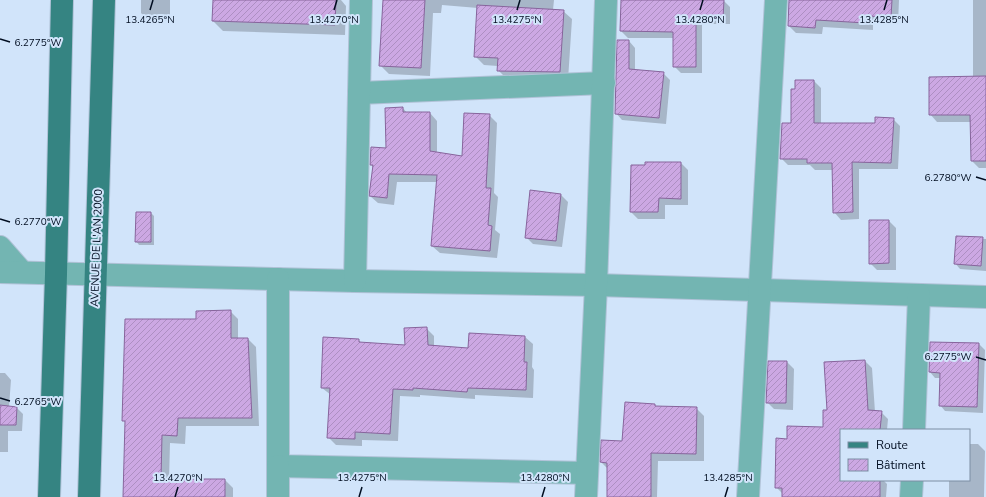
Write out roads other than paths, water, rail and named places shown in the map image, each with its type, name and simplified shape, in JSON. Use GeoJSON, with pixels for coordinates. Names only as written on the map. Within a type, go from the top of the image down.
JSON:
{"type":"FeatureCollection","features":[{"type":"Feature","properties":{"kind":"main road"},"geometry":{"type":"LineString","coordinates":[[49,497],[62,0]]}},
{"type":"Feature","properties":{"kind":"main road","name":"AVENUE DE L'AN 2000"},"geometry":{"type":"LineString","coordinates":[[89,497],[104,0]]}},
{"type":"Feature","properties":{"kind":"street"},"geometry":{"type":"LineString","coordinates":[[355,281],[361,0]]}},
{"type":"Feature","properties":{"kind":"street"},"geometry":{"type":"LineString","coordinates":[[586,497],[596,285],[606,0]]}},
{"type":"Feature","properties":{"kind":"street"},"geometry":{"type":"LineString","coordinates":[[748,497],[776,0]]}},
{"type":"Feature","properties":{"kind":"street"},"geometry":{"type":"LineString","coordinates":[[359,92],[604,83]]}},
{"type":"Feature","properties":{"kind":"street"},"geometry":{"type":"LineString","coordinates":[[0,247],[22,272]]}},
{"type":"Feature","properties":{"kind":"street"},"geometry":{"type":"LineString","coordinates":[[0,272],[355,281],[596,285],[986,298]]}},
{"type":"Feature","properties":{"kind":"street"},"geometry":{"type":"LineString","coordinates":[[278,279],[278,497]]}},
{"type":"Feature","properties":{"kind":"street"},"geometry":{"type":"LineString","coordinates":[[914,429],[920,295]]}},
{"type":"Feature","properties":{"kind":"street"},"geometry":{"type":"LineString","coordinates":[[278,466],[587,473]]}},
{"type":"Feature","properties":{"kind":"street"},"geometry":{"type":"LineString","coordinates":[[911,497],[912,481]]}}]}
